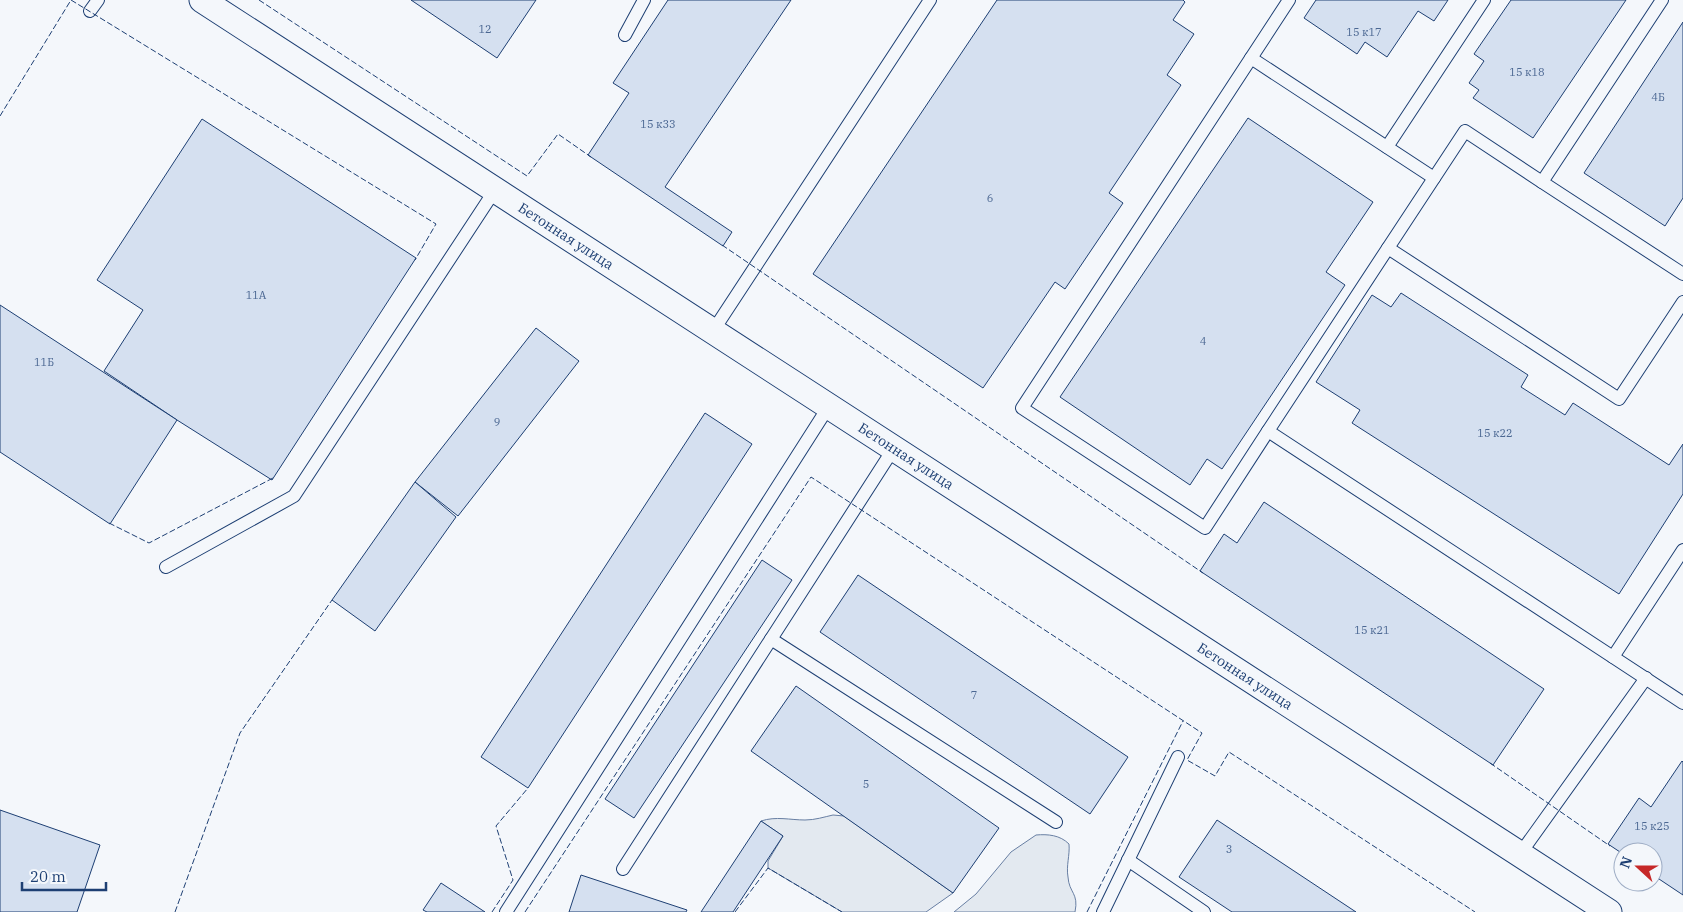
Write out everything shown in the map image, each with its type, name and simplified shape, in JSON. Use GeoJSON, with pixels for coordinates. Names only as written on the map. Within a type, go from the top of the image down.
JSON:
{"type":"FeatureCollection","features":[{"type":"Feature","properties":{"kind":"street","name":"Бетонная улица"},"geometry":{"type":"LineString","coordinates":[[202,0],[1608,912]]}},
{"type":"Feature","properties":{"kind":"lane"},"geometry":{"type":"LineString","coordinates":[[90,12],[98,0]]}},
{"type":"Feature","properties":{"kind":"lane"},"geometry":{"type":"LineString","coordinates":[[625,35],[644,0]]}},
{"type":"Feature","properties":{"kind":"lane"},"geometry":{"type":"LineString","coordinates":[[713,331],[930,0]]}},
{"type":"Feature","properties":{"kind":"lane"},"geometry":{"type":"LineString","coordinates":[[1289,0],[1022,408],[1205,528],[1465,131],[1683,274]]}},
{"type":"Feature","properties":{"kind":"lane"},"geometry":{"type":"LineString","coordinates":[[1387,148],[1484,0]]}},
{"type":"Feature","properties":{"kind":"lane"},"geometry":{"type":"LineString","coordinates":[[1542,182],[1662,0]]}},
{"type":"Feature","properties":{"kind":"lane"},"geometry":{"type":"LineString","coordinates":[[1251,58],[1434,178]]}},
{"type":"Feature","properties":{"kind":"lane"},"geometry":{"type":"LineString","coordinates":[[166,567],[294,496],[495,190]]}},
{"type":"Feature","properties":{"kind":"lane"},"geometry":{"type":"LineString","coordinates":[[1388,248],[1619,399],[1683,302]]}},
{"type":"Feature","properties":{"kind":"lane"},"geometry":{"type":"LineString","coordinates":[[506,912],[829,406]]}},
{"type":"Feature","properties":{"kind":"lane"},"geometry":{"type":"LineString","coordinates":[[1268,431],[1683,703]]}},
{"type":"Feature","properties":{"kind":"lane"},"geometry":{"type":"LineString","coordinates":[[623,869],[894,448]]}},
{"type":"Feature","properties":{"kind":"lane"},"geometry":{"type":"LineString","coordinates":[[1613,657],[1683,550]]}},
{"type":"Feature","properties":{"kind":"lane"},"geometry":{"type":"LineString","coordinates":[[771,639],[1056,822]]}},
{"type":"Feature","properties":{"kind":"lane"},"geometry":{"type":"LineString","coordinates":[[1520,854],[1646,678]]}},
{"type":"Feature","properties":{"kind":"lane"},"geometry":{"type":"LineString","coordinates":[[1103,912],[1178,757]]}},
{"type":"Feature","properties":{"kind":"lane"},"geometry":{"type":"LineString","coordinates":[[1128,860],[1204,912]]}},
{"type":"Feature","properties":{"kind":"shaded area"},"geometry":{"type":"Polygon","coordinates":[[[833,815],[844,816],[953,893],[926,912],[842,912],[768,868],[768,861],[783,836],[761,821],[778,818],[809,820],[833,815]]]}},
{"type":"Feature","properties":{"kind":"shaded area"},"geometry":{"type":"Polygon","coordinates":[[[1036,835],[1054,836],[1069,844],[1068,873],[1070,887],[1076,901],[1075,912],[954,912],[976,894],[1011,852],[1036,835]]]}},
{"type":"Feature","properties":{"kind":"building"},"geometry":{"type":"Polygon","coordinates":[[[411,0],[536,0],[497,58],[411,0]]]}},
{"type":"Feature","properties":{"kind":"building"},"geometry":{"type":"Polygon","coordinates":[[[668,0],[791,0],[665,187],[732,232],[723,246],[588,155],[629,93],[613,83],[668,0]]]}},
{"type":"Feature","properties":{"kind":"building"},"geometry":{"type":"Polygon","coordinates":[[[997,0],[1183,0],[1185,2],[1173,20],[1194,34],[1167,75],[1181,85],[1109,193],[1123,203],[1065,289],[1055,282],[983,388],[813,274],[997,0]]]}},
{"type":"Feature","properties":{"kind":"building"},"geometry":{"type":"Polygon","coordinates":[[[1316,0],[1448,0],[1434,21],[1418,11],[1387,57],[1365,42],[1357,54],[1304,18],[1316,0]]]}},
{"type":"Feature","properties":{"kind":"building"},"geometry":{"type":"Polygon","coordinates":[[[1511,0],[1626,0],[1533,138],[1473,98],[1479,90],[1469,83],[1484,61],[1474,54],[1511,0]]]}},
{"type":"Feature","properties":{"kind":"building"},"geometry":{"type":"Polygon","coordinates":[[[1683,22],[1683,198],[1665,226],[1584,173],[1683,22]]]}},
{"type":"Feature","properties":{"kind":"building"},"geometry":{"type":"Polygon","coordinates":[[[1248,118],[1373,202],[1326,272],[1345,285],[1222,469],[1207,459],[1190,485],[1060,397],[1248,118]]]}},
{"type":"Feature","properties":{"kind":"building"},"geometry":{"type":"Polygon","coordinates":[[[202,119],[416,258],[272,480],[104,371],[143,310],[97,280],[202,119]]]}},
{"type":"Feature","properties":{"kind":"building"},"geometry":{"type":"Polygon","coordinates":[[[1401,293],[1528,375],[1521,387],[1565,415],[1573,403],[1669,465],[1683,444],[1683,494],[1619,594],[1352,423],[1360,410],[1316,382],[1372,295],[1391,307],[1401,293]]]}},
{"type":"Feature","properties":{"kind":"building"},"geometry":{"type":"Polygon","coordinates":[[[0,305],[177,420],[110,524],[0,452],[0,305]]]}},
{"type":"Feature","properties":{"kind":"building"},"geometry":{"type":"Polygon","coordinates":[[[536,328],[579,361],[458,516],[415,482],[536,328]]]}},
{"type":"Feature","properties":{"kind":"building"},"geometry":{"type":"Polygon","coordinates":[[[705,413],[752,444],[528,788],[481,757],[705,413]]]}},
{"type":"Feature","properties":{"kind":"building"},"geometry":{"type":"Polygon","coordinates":[[[415,482],[456,517],[375,631],[332,600],[415,482]]]}},
{"type":"Feature","properties":{"kind":"building"},"geometry":{"type":"Polygon","coordinates":[[[1264,502],[1544,689],[1493,765],[1200,571],[1224,534],[1237,543],[1264,502]]]}},
{"type":"Feature","properties":{"kind":"building"},"geometry":{"type":"Polygon","coordinates":[[[762,560],[792,580],[634,818],[605,799],[762,560]]]}},
{"type":"Feature","properties":{"kind":"building"},"geometry":{"type":"Polygon","coordinates":[[[858,575],[1128,757],[1090,814],[820,632],[858,575]]]}},
{"type":"Feature","properties":{"kind":"building"},"geometry":{"type":"Polygon","coordinates":[[[796,686],[999,828],[953,893],[751,751],[796,686]]]}},
{"type":"Feature","properties":{"kind":"building"},"geometry":{"type":"Polygon","coordinates":[[[1682,761],[1683,895],[1663,882],[1663,842],[1613,842],[1613,847],[1608,844],[1639,798],[1651,807],[1682,761]]]}},
{"type":"Feature","properties":{"kind":"building"},"geometry":{"type":"Polygon","coordinates":[[[0,810],[100,845],[77,912],[0,912],[0,810]]]}},
{"type":"Feature","properties":{"kind":"building"},"geometry":{"type":"Polygon","coordinates":[[[1217,820],[1356,912],[1232,912],[1179,877],[1217,820]]]}},
{"type":"Feature","properties":{"kind":"building"},"geometry":{"type":"Polygon","coordinates":[[[761,821],[783,836],[733,912],[701,912],[761,821]]]}},
{"type":"Feature","properties":{"kind":"building"},"geometry":{"type":"Polygon","coordinates":[[[581,875],[687,910],[686,912],[569,912],[581,875]]]}},
{"type":"Feature","properties":{"kind":"building"},"geometry":{"type":"Polygon","coordinates":[[[441,883],[485,912],[427,912],[423,910],[441,883]]]}},
{"type":"Feature","properties":{"kind":"fence"},"geometry":{"type":"LineString","coordinates":[[0,116],[71,0],[436,224],[415,260]]}},
{"type":"Feature","properties":{"kind":"fence"},"geometry":{"type":"LineString","coordinates":[[259,0],[527,176],[558,134],[591,157]]}},
{"type":"Feature","properties":{"kind":"fence"},"geometry":{"type":"LineString","coordinates":[[722,245],[1203,573]]}},
{"type":"Feature","properties":{"kind":"fence"},"geometry":{"type":"LineString","coordinates":[[525,912],[811,477],[1202,733],[1187,760],[1215,776],[1229,752],[1475,912]]}},
{"type":"Feature","properties":{"kind":"fence"},"geometry":{"type":"LineString","coordinates":[[109,523],[149,543],[273,478]]}},
{"type":"Feature","properties":{"kind":"fence"},"geometry":{"type":"LineString","coordinates":[[175,912],[240,733],[332,600]]}},
{"type":"Feature","properties":{"kind":"fence"},"geometry":{"type":"LineString","coordinates":[[1087,912],[1183,721]]}},
{"type":"Feature","properties":{"kind":"fence"},"geometry":{"type":"LineString","coordinates":[[1490,763],[1610,846]]}},
{"type":"Feature","properties":{"kind":"fence"},"geometry":{"type":"LineString","coordinates":[[492,912],[513,880],[496,826],[528,788]]}},
{"type":"Feature","properties":{"kind":"fence"},"geometry":{"type":"LineString","coordinates":[[735,912],[768,868],[842,912]]}}]}
